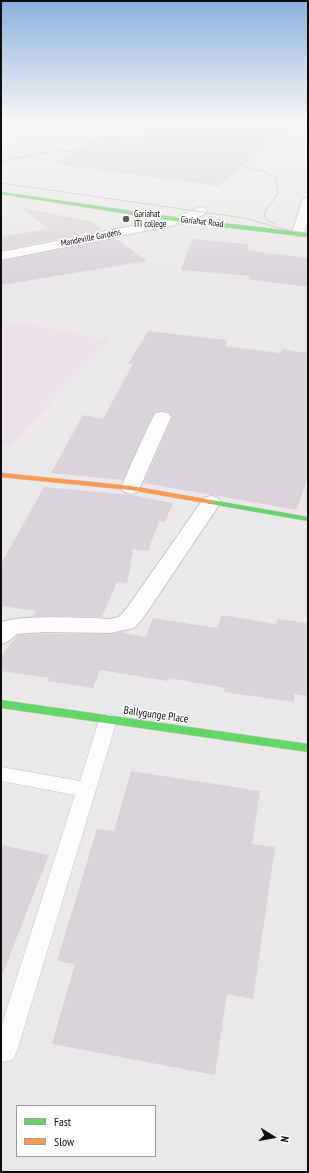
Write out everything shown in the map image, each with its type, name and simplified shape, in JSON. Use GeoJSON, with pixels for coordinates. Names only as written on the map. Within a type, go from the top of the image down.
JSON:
{"type":"FeatureCollection","features":[{"type":"Feature","properties":{"kind":"street","name":"Gariahat Road"},"geometry":{"type":"LineString","coordinates":[[1,193],[301,228]]}},
{"type":"Feature","properties":{"kind":"street"},"geometry":{"type":"LineString","coordinates":[[301,228],[308,201]]}},
{"type":"Feature","properties":{"kind":"street","name":"Mandeville Gardens"},"geometry":{"type":"LineString","coordinates":[[1,256],[180,214],[204,212]]}},
{"type":"Feature","properties":{"kind":"street"},"geometry":{"type":"LineString","coordinates":[[130,488],[162,417]]}},
{"type":"Feature","properties":{"kind":"street"},"geometry":{"type":"LineString","coordinates":[[1,475],[130,488],[308,519]]}},
{"type":"Feature","properties":{"kind":"street"},"geometry":{"type":"LineString","coordinates":[[1,636],[11,627],[44,625],[110,626],[126,623],[135,613],[211,502]]}},
{"type":"Feature","properties":{"kind":"street","name":"Ballygunge Place"},"geometry":{"type":"LineString","coordinates":[[1,704],[308,748]]}},
{"type":"Feature","properties":{"kind":"lane"},"geometry":{"type":"LineString","coordinates":[[1,1050],[5,1051],[108,720]]}},
{"type":"Feature","properties":{"kind":"lane"},"geometry":{"type":"LineString","coordinates":[[1,774],[87,790]]}},
{"type":"Feature","properties":{"kind":"shaded area"},"geometry":{"type":"Polygon","coordinates":[[[1,320],[111,340],[9,446],[1,444],[1,320]]]}},
{"type":"Feature","properties":{"kind":"building"},"geometry":{"type":"Polygon","coordinates":[[[142,176],[231,176],[219,186],[142,176]]]}},
{"type":"Feature","properties":{"kind":"building"},"geometry":{"type":"Polygon","coordinates":[[[22,208],[92,222],[103,230],[1,250],[1,237],[49,229],[22,208]]]}},
{"type":"Feature","properties":{"kind":"building"},"geometry":{"type":"Polygon","coordinates":[[[115,238],[147,261],[1,285],[1,261],[115,238]]]}},
{"type":"Feature","properties":{"kind":"building"},"geometry":{"type":"Polygon","coordinates":[[[192,239],[249,244],[247,250],[308,258],[308,287],[248,279],[251,276],[181,270],[192,239]]]}},
{"type":"Feature","properties":{"kind":"building"},"geometry":{"type":"Polygon","coordinates":[[[148,331],[227,340],[225,346],[280,353],[282,349],[308,353],[308,476],[297,510],[144,483],[172,418],[169,412],[156,412],[152,416],[123,480],[51,473],[83,415],[103,419],[133,364],[128,364],[148,331]]]}},
{"type":"Feature","properties":{"kind":"building"},"geometry":{"type":"Polygon","coordinates":[[[44,487],[131,495],[173,503],[165,522],[159,521],[148,551],[133,549],[127,583],[117,582],[102,617],[32,616],[36,611],[1,606],[1,564],[44,487]]]}},
{"type":"Feature","properties":{"kind":"building"},"geometry":{"type":"Polygon","coordinates":[[[222,615],[276,624],[278,619],[308,623],[308,696],[294,694],[294,702],[223,692],[225,688],[169,678],[168,681],[100,670],[93,688],[47,681],[49,678],[1,671],[1,656],[18,635],[110,634],[120,632],[146,637],[153,618],[217,628],[222,615]]]}},
{"type":"Feature","properties":{"kind":"building"},"geometry":{"type":"Polygon","coordinates":[[[131,771],[260,791],[252,844],[275,847],[253,999],[227,994],[215,1075],[52,1044],[75,964],[57,961],[97,829],[114,831],[131,771]]]}},
{"type":"Feature","properties":{"kind":"building"},"geometry":{"type":"Polygon","coordinates":[[[1,845],[49,855],[3,973],[1,972],[1,845]]]}},
{"type":"Feature","properties":{"kind":"tram line"},"geometry":{"type":"LineString","coordinates":[[273,176],[276,177],[278,193],[264,213],[267,220],[274,224]]}},
{"type":"Feature","properties":{"kind":"tram line"},"geometry":{"type":"LineString","coordinates":[[1,183],[244,218],[291,231],[308,233]]}},
{"type":"Feature","properties":{"kind":"traffic: fast"},"geometry":{"type":"LineString","coordinates":[[1,193],[180,220],[308,235]]}},
{"type":"Feature","properties":{"kind":"traffic: fast"},"geometry":{"type":"LineString","coordinates":[[211,502],[308,519]]}},
{"type":"Feature","properties":{"kind":"traffic: fast"},"geometry":{"type":"LineString","coordinates":[[1,704],[308,748]]}},
{"type":"Feature","properties":{"kind":"traffic: slow"},"geometry":{"type":"LineString","coordinates":[[1,475],[131,488],[211,502]]}},
{"type":"Feature","properties":{"kind":"place","name":"Gariahat ITI college"},"geometry":{"type":"Point","coordinates":[126,219]}}]}
